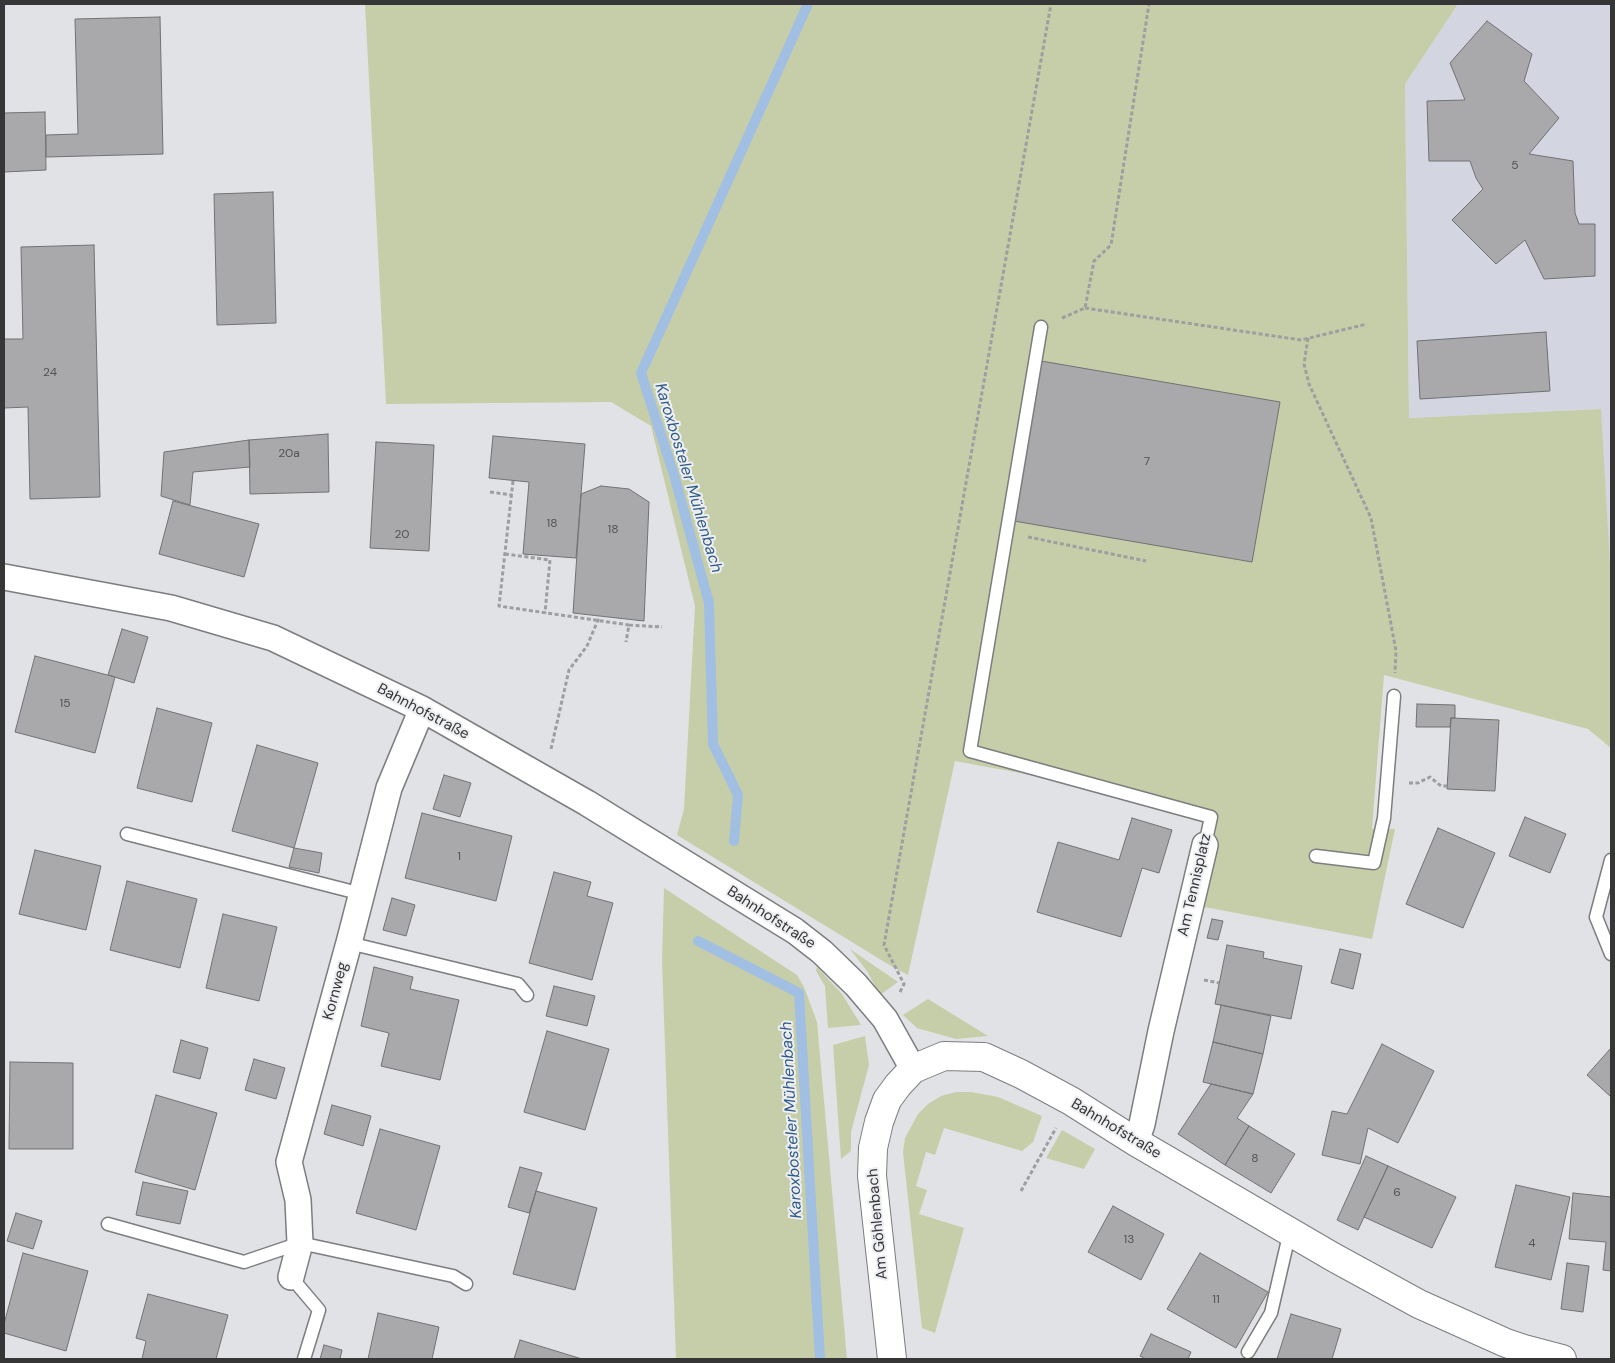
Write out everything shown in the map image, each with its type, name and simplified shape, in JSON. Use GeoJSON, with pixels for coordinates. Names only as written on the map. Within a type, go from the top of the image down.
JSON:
{"type":"FeatureCollection","features":[{"type":"Feature","properties":{"kind":"street","name":"Bahnhofstraße"},"geometry":{"type":"LineString","coordinates":[[4,578],[171,608],[273,638],[422,709],[588,803],[795,931],[839,967],[885,1019],[913,1069],[944,1056],[984,1057],[1021,1074],[1071,1101],[1136,1142],[1419,1304],[1524,1350],[1562,1359]]}},
{"type":"Feature","properties":{"kind":"street","name":"Kornweg"},"geometry":{"type":"LineString","coordinates":[[292,1277],[300,1243],[298,1200],[289,1162],[390,788],[422,709]]}},
{"type":"Feature","properties":{"kind":"street","name":"Am Tennisplatz"},"geometry":{"type":"LineString","coordinates":[[1136,1142],[1205,845]]}},
{"type":"Feature","properties":{"kind":"street","name":"Am Göhlenbach"},"geometry":{"type":"LineString","coordinates":[[892,1359],[872,1176],[873,1148],[879,1122],[887,1100],[913,1069]]}},
{"type":"Feature","properties":{"kind":"lane"},"geometry":{"type":"LineString","coordinates":[[1005,533],[1041,327]]}},
{"type":"Feature","properties":{"kind":"lane","name":"Am Tennisplatz"},"geometry":{"type":"LineString","coordinates":[[1005,533],[970,751],[1211,817],[1205,845]]}},
{"type":"Feature","properties":{"kind":"lane"},"geometry":{"type":"LineString","coordinates":[[1316,856],[1374,863],[1384,818],[1394,696]]}},
{"type":"Feature","properties":{"kind":"lane"},"geometry":{"type":"LineString","coordinates":[[127,834],[362,894]]}},
{"type":"Feature","properties":{"kind":"lane"},"geometry":{"type":"LineString","coordinates":[[1611,860],[1596,917],[1611,954]]}},
{"type":"Feature","properties":{"kind":"lane"},"geometry":{"type":"LineString","coordinates":[[349,943],[518,984],[527,995]]}},
{"type":"Feature","properties":{"kind":"lane"},"geometry":{"type":"LineString","coordinates":[[108,1224],[244,1262],[300,1243],[453,1276],[466,1284]]}},
{"type":"Feature","properties":{"kind":"lane"},"geometry":{"type":"LineString","coordinates":[[1248,1352],[1271,1313],[1290,1231]]}},
{"type":"Feature","properties":{"kind":"lane"},"geometry":{"type":"LineString","coordinates":[[292,1277],[319,1310],[304,1359]]}},
{"type":"Feature","properties":{"kind":"path"},"geometry":{"type":"LineString","coordinates":[[885,1019],[904,984],[884,945],[1051,4]]}},
{"type":"Feature","properties":{"kind":"path"},"geometry":{"type":"LineString","coordinates":[[1085,308],[1094,261],[1111,245],[1149,4]]}},
{"type":"Feature","properties":{"kind":"path"},"geometry":{"type":"LineString","coordinates":[[1041,327],[1085,308],[1301,340],[1367,324]]}},
{"type":"Feature","properties":{"kind":"path"},"geometry":{"type":"LineString","coordinates":[[1308,338],[1304,364],[1309,384],[1371,518],[1396,651],[1394,696]]}},
{"type":"Feature","properties":{"kind":"path"},"geometry":{"type":"LineString","coordinates":[[513,480],[499,606],[662,628]]}},
{"type":"Feature","properties":{"kind":"path"},"geometry":{"type":"LineString","coordinates":[[490,492],[512,495]]}},
{"type":"Feature","properties":{"kind":"path"},"geometry":{"type":"LineString","coordinates":[[1005,533],[1146,560]]}},
{"type":"Feature","properties":{"kind":"path"},"geometry":{"type":"LineString","coordinates":[[505,554],[550,558],[545,613]]}},
{"type":"Feature","properties":{"kind":"path"},"geometry":{"type":"LineString","coordinates":[[545,779],[569,670],[587,646],[598,618]]}},
{"type":"Feature","properties":{"kind":"path"},"geometry":{"type":"LineString","coordinates":[[626,642],[629,625]]}},
{"type":"Feature","properties":{"kind":"path"},"geometry":{"type":"LineString","coordinates":[[1386,784],[1418,783],[1430,777],[1441,786],[1447,786]]}},
{"type":"Feature","properties":{"kind":"path"},"geometry":{"type":"LineString","coordinates":[[1021,1191],[1071,1101]]}},
{"type":"Feature","properties":{"kind":"shaded area"},"geometry":{"type":"Polygon","coordinates":[[[1458,4],[1611,4],[1611,582],[1600,409],[1409,418],[1405,84],[1458,4]]]}},
{"type":"Feature","properties":{"kind":"green space"},"geometry":{"type":"Polygon","coordinates":[[[365,4],[1458,4],[1405,84],[1409,418],[1601,409],[1611,582],[1611,748],[1588,729],[1384,675],[1372,829],[1395,829],[1372,939],[1194,905],[1211,820],[1058,780],[955,761],[908,975],[891,966],[677,835],[684,809],[695,606],[651,426],[611,402],[386,404],[365,4]]]}},
{"type":"Feature","properties":{"kind":"green space"},"geometry":{"type":"Polygon","coordinates":[[[664,888],[797,975],[804,987],[817,1022],[847,1359],[676,1359],[662,961],[664,888]]]}},
{"type":"Feature","properties":{"kind":"green space"},"geometry":{"type":"Polygon","coordinates":[[[850,949],[898,982],[880,995],[867,971],[850,949]]]}},
{"type":"Feature","properties":{"kind":"green space"},"geometry":{"type":"Polygon","coordinates":[[[817,967],[842,994],[861,1025],[828,1028],[825,986],[816,971],[817,967]]]}},
{"type":"Feature","properties":{"kind":"green space"},"geometry":{"type":"Polygon","coordinates":[[[928,999],[988,1036],[956,1039],[917,1028],[903,1015],[928,999]]]}},
{"type":"Feature","properties":{"kind":"green space"},"geometry":{"type":"Polygon","coordinates":[[[865,1036],[869,1065],[851,1132],[851,1151],[841,1159],[833,1045],[865,1036]]]}},
{"type":"Feature","properties":{"kind":"green space"},"geometry":{"type":"Polygon","coordinates":[[[956,1092],[971,1092],[998,1097],[1042,1116],[1033,1142],[1022,1151],[944,1128],[935,1155],[926,1152],[916,1186],[927,1190],[919,1214],[964,1228],[935,1333],[922,1328],[903,1152],[905,1138],[918,1114],[928,1104],[941,1096],[956,1092]]]}},
{"type":"Feature","properties":{"kind":"green space"},"geometry":{"type":"Polygon","coordinates":[[[1062,1130],[1095,1149],[1084,1169],[1046,1158],[1062,1130]]]}},
{"type":"Feature","properties":{"kind":"building"},"geometry":{"type":"Polygon","coordinates":[[[160,17],[163,154],[46,157],[46,135],[78,134],[75,19],[160,17]]]}},
{"type":"Feature","properties":{"kind":"building"},"geometry":{"type":"Polygon","coordinates":[[[1487,21],[1532,54],[1524,81],[1559,118],[1529,154],[1573,161],[1575,213],[1579,224],[1595,224],[1595,276],[1544,279],[1525,240],[1496,264],[1452,220],[1483,189],[1476,178],[1470,161],[1429,161],[1427,101],[1465,100],[1450,63],[1487,21]]]}},
{"type":"Feature","properties":{"kind":"building"},"geometry":{"type":"Polygon","coordinates":[[[45,112],[46,170],[4,172],[4,113],[45,112]]]}},
{"type":"Feature","properties":{"kind":"building"},"geometry":{"type":"Polygon","coordinates":[[[273,192],[276,323],[217,325],[214,194],[273,192]]]}},
{"type":"Feature","properties":{"kind":"building"},"geometry":{"type":"Polygon","coordinates":[[[94,245],[100,497],[30,499],[28,407],[4,408],[4,339],[23,339],[21,247],[94,245]]]}},
{"type":"Feature","properties":{"kind":"building"},"geometry":{"type":"Polygon","coordinates":[[[1546,332],[1550,391],[1420,399],[1417,341],[1546,332]]]}},
{"type":"Feature","properties":{"kind":"building"},"geometry":{"type":"Polygon","coordinates":[[[1041,361],[1280,402],[1252,562],[1014,521],[1041,361]]]}},
{"type":"Feature","properties":{"kind":"building"},"geometry":{"type":"Polygon","coordinates":[[[328,434],[329,492],[250,494],[249,440],[328,434]]]}},
{"type":"Feature","properties":{"kind":"building"},"geometry":{"type":"Polygon","coordinates":[[[493,436],[585,444],[576,558],[523,554],[529,482],[489,478],[493,436]]]}},
{"type":"Feature","properties":{"kind":"building"},"geometry":{"type":"Polygon","coordinates":[[[249,440],[250,467],[193,472],[190,505],[161,496],[164,452],[249,440]]]}},
{"type":"Feature","properties":{"kind":"building"},"geometry":{"type":"Polygon","coordinates":[[[376,442],[434,445],[429,551],[370,548],[376,442]]]}},
{"type":"Feature","properties":{"kind":"building"},"geometry":{"type":"Polygon","coordinates":[[[601,486],[629,489],[649,502],[644,621],[573,613],[581,494],[601,486]]]}},
{"type":"Feature","properties":{"kind":"building"},"geometry":{"type":"Polygon","coordinates":[[[173,501],[259,524],[244,577],[159,554],[173,501]]]}},
{"type":"Feature","properties":{"kind":"building"},"geometry":{"type":"Polygon","coordinates":[[[122,629],[148,637],[134,683],[108,675],[122,629]]]}},
{"type":"Feature","properties":{"kind":"building"},"geometry":{"type":"Polygon","coordinates":[[[35,656],[115,677],[95,753],[15,732],[35,656]]]}},
{"type":"Feature","properties":{"kind":"building"},"geometry":{"type":"Polygon","coordinates":[[[1417,704],[1455,705],[1455,718],[1451,718],[1450,727],[1416,727],[1417,704]]]}},
{"type":"Feature","properties":{"kind":"building"},"geometry":{"type":"Polygon","coordinates":[[[157,708],[212,723],[192,802],[137,788],[157,708]]]}},
{"type":"Feature","properties":{"kind":"building"},"geometry":{"type":"Polygon","coordinates":[[[1451,718],[1499,720],[1495,791],[1447,789],[1451,718]]]}},
{"type":"Feature","properties":{"kind":"building"},"geometry":{"type":"Polygon","coordinates":[[[257,745],[318,763],[294,848],[232,831],[257,745]]]}},
{"type":"Feature","properties":{"kind":"building"},"geometry":{"type":"Polygon","coordinates":[[[444,775],[471,783],[460,817],[433,809],[444,775]]]}},
{"type":"Feature","properties":{"kind":"building"},"geometry":{"type":"Polygon","coordinates":[[[422,813],[512,836],[496,901],[405,878],[422,813]]]}},
{"type":"Feature","properties":{"kind":"building"},"geometry":{"type":"Polygon","coordinates":[[[1525,817],[1566,834],[1550,873],[1509,856],[1525,817]]]}},
{"type":"Feature","properties":{"kind":"building"},"geometry":{"type":"Polygon","coordinates":[[[1132,818],[1172,830],[1159,873],[1142,868],[1121,937],[1037,912],[1058,842],[1119,860],[1132,818]]]}},
{"type":"Feature","properties":{"kind":"building"},"geometry":{"type":"Polygon","coordinates":[[[1438,828],[1495,853],[1463,928],[1406,904],[1438,828]]]}},
{"type":"Feature","properties":{"kind":"building"},"geometry":{"type":"Polygon","coordinates":[[[294,848],[322,853],[319,873],[289,867],[294,848]]]}},
{"type":"Feature","properties":{"kind":"building"},"geometry":{"type":"Polygon","coordinates":[[[35,850],[101,866],[86,930],[19,914],[35,850]]]}},
{"type":"Feature","properties":{"kind":"building"},"geometry":{"type":"Polygon","coordinates":[[[554,872],[591,882],[587,896],[613,903],[592,980],[529,963],[554,872]]]}},
{"type":"Feature","properties":{"kind":"building"},"geometry":{"type":"Polygon","coordinates":[[[127,881],[197,899],[180,968],[110,950],[127,881]]]}},
{"type":"Feature","properties":{"kind":"building"},"geometry":{"type":"Polygon","coordinates":[[[392,898],[415,905],[406,936],[383,930],[392,898]]]}},
{"type":"Feature","properties":{"kind":"building"},"geometry":{"type":"Polygon","coordinates":[[[223,914],[277,927],[259,1001],[206,988],[223,914]]]}},
{"type":"Feature","properties":{"kind":"building"},"geometry":{"type":"Polygon","coordinates":[[[1212,919],[1223,921],[1218,940],[1207,938],[1212,919]]]}},
{"type":"Feature","properties":{"kind":"building"},"geometry":{"type":"Polygon","coordinates":[[[1227,945],[1264,952],[1263,958],[1302,966],[1291,1019],[1215,1004],[1227,945]]]}},
{"type":"Feature","properties":{"kind":"building"},"geometry":{"type":"Polygon","coordinates":[[[1340,949],[1361,954],[1353,989],[1331,983],[1340,949]]]}},
{"type":"Feature","properties":{"kind":"building"},"geometry":{"type":"Polygon","coordinates":[[[374,967],[413,977],[410,989],[459,1000],[440,1080],[381,1066],[389,1033],[361,1026],[374,967]]]}},
{"type":"Feature","properties":{"kind":"building"},"geometry":{"type":"Polygon","coordinates":[[[554,986],[595,996],[587,1026],[546,1016],[554,986]]]}},
{"type":"Feature","properties":{"kind":"building"},"geometry":{"type":"Polygon","coordinates":[[[1221,1005],[1271,1016],[1263,1054],[1213,1042],[1221,1005]]]}},
{"type":"Feature","properties":{"kind":"building"},"geometry":{"type":"Polygon","coordinates":[[[547,1031],[609,1049],[585,1130],[524,1112],[547,1031]]]}},
{"type":"Feature","properties":{"kind":"building"},"geometry":{"type":"Polygon","coordinates":[[[181,1040],[208,1048],[200,1079],[173,1072],[181,1040]]]}},
{"type":"Feature","properties":{"kind":"building"},"geometry":{"type":"Polygon","coordinates":[[[1213,1042],[1263,1054],[1253,1094],[1203,1082],[1213,1042]]]}},
{"type":"Feature","properties":{"kind":"building"},"geometry":{"type":"Polygon","coordinates":[[[1382,1044],[1434,1071],[1398,1143],[1368,1128],[1360,1164],[1322,1155],[1332,1111],[1347,1114],[1382,1044]]]}},
{"type":"Feature","properties":{"kind":"building"},"geometry":{"type":"Polygon","coordinates":[[[1611,1048],[1611,1097],[1587,1075],[1611,1048]]]}},
{"type":"Feature","properties":{"kind":"building"},"geometry":{"type":"Polygon","coordinates":[[[254,1059],[285,1068],[276,1099],[245,1090],[254,1059]]]}},
{"type":"Feature","properties":{"kind":"building"},"geometry":{"type":"Polygon","coordinates":[[[10,1062],[73,1063],[73,1149],[9,1149],[10,1062]]]}},
{"type":"Feature","properties":{"kind":"building"},"geometry":{"type":"Polygon","coordinates":[[[1211,1084],[1253,1094],[1237,1118],[1249,1126],[1225,1165],[1178,1134],[1211,1084]]]}},
{"type":"Feature","properties":{"kind":"building"},"geometry":{"type":"Polygon","coordinates":[[[156,1095],[217,1113],[195,1190],[135,1172],[156,1095]]]}},
{"type":"Feature","properties":{"kind":"building"},"geometry":{"type":"Polygon","coordinates":[[[332,1105],[371,1116],[363,1146],[324,1134],[332,1105]]]}},
{"type":"Feature","properties":{"kind":"building"},"geometry":{"type":"Polygon","coordinates":[[[1249,1126],[1295,1154],[1271,1193],[1225,1165],[1249,1126]]]}},
{"type":"Feature","properties":{"kind":"building"},"geometry":{"type":"Polygon","coordinates":[[[380,1129],[440,1146],[416,1230],[356,1213],[380,1129]]]}},
{"type":"Feature","properties":{"kind":"building"},"geometry":{"type":"Polygon","coordinates":[[[1366,1156],[1388,1166],[1358,1230],[1337,1220],[1366,1156]]]}},
{"type":"Feature","properties":{"kind":"building"},"geometry":{"type":"Polygon","coordinates":[[[1388,1166],[1456,1197],[1432,1248],[1364,1217],[1388,1166]]]}},
{"type":"Feature","properties":{"kind":"building"},"geometry":{"type":"Polygon","coordinates":[[[520,1167],[542,1173],[529,1213],[508,1207],[520,1167]]]}},
{"type":"Feature","properties":{"kind":"building"},"geometry":{"type":"Polygon","coordinates":[[[143,1182],[188,1191],[180,1224],[136,1215],[143,1182]]]}},
{"type":"Feature","properties":{"kind":"building"},"geometry":{"type":"Polygon","coordinates":[[[1516,1185],[1570,1197],[1551,1280],[1495,1267],[1516,1185]]]}},
{"type":"Feature","properties":{"kind":"building"},"geometry":{"type":"Polygon","coordinates":[[[536,1191],[597,1208],[575,1290],[513,1274],[536,1191]]]}},
{"type":"Feature","properties":{"kind":"building"},"geometry":{"type":"Polygon","coordinates":[[[1573,1193],[1611,1197],[1611,1271],[1603,1270],[1606,1242],[1569,1239],[1573,1193]]]}},
{"type":"Feature","properties":{"kind":"building"},"geometry":{"type":"Polygon","coordinates":[[[1113,1206],[1164,1234],[1141,1280],[1088,1252],[1113,1206]]]}},
{"type":"Feature","properties":{"kind":"building"},"geometry":{"type":"Polygon","coordinates":[[[16,1213],[42,1221],[33,1249],[7,1241],[16,1213]]]}},
{"type":"Feature","properties":{"kind":"building"},"geometry":{"type":"Polygon","coordinates":[[[23,1253],[88,1271],[66,1351],[4,1333],[4,1324],[23,1253]]]}},
{"type":"Feature","properties":{"kind":"building"},"geometry":{"type":"Polygon","coordinates":[[[1200,1253],[1268,1292],[1236,1348],[1167,1309],[1200,1253]]]}},
{"type":"Feature","properties":{"kind":"building"},"geometry":{"type":"Polygon","coordinates":[[[1567,1263],[1589,1266],[1583,1312],[1561,1309],[1567,1263]]]}},
{"type":"Feature","properties":{"kind":"building"},"geometry":{"type":"Polygon","coordinates":[[[148,1294],[228,1315],[216,1359],[142,1359],[146,1341],[136,1338],[148,1294]]]}},
{"type":"Feature","properties":{"kind":"building"},"geometry":{"type":"Polygon","coordinates":[[[378,1313],[439,1327],[432,1359],[368,1359],[378,1313]]]}},
{"type":"Feature","properties":{"kind":"building"},"geometry":{"type":"Polygon","coordinates":[[[1291,1314],[1341,1329],[1332,1359],[1277,1359],[1291,1314]]]}},
{"type":"Feature","properties":{"kind":"building"},"geometry":{"type":"Polygon","coordinates":[[[1151,1334],[1191,1352],[1188,1359],[1146,1359],[1140,1356],[1151,1334]]]}},
{"type":"Feature","properties":{"kind":"building"},"geometry":{"type":"Polygon","coordinates":[[[520,1340],[582,1359],[514,1359],[520,1340]]]}},
{"type":"Feature","properties":{"kind":"building"},"geometry":{"type":"Polygon","coordinates":[[[324,1345],[342,1350],[340,1359],[320,1359],[324,1345]]]}},
{"type":"Feature","properties":{"kind":"waterway","name":"Karoxbosteler Mühlenbach"},"geometry":{"type":"LineString","coordinates":[[734,841],[738,795],[713,744],[709,603],[674,475],[641,373],[808,4]]}},
{"type":"Feature","properties":{"kind":"waterway","name":"Karoxbosteler Mühlenbach"},"geometry":{"type":"LineString","coordinates":[[698,941],[799,993],[820,1359]]}}]}
